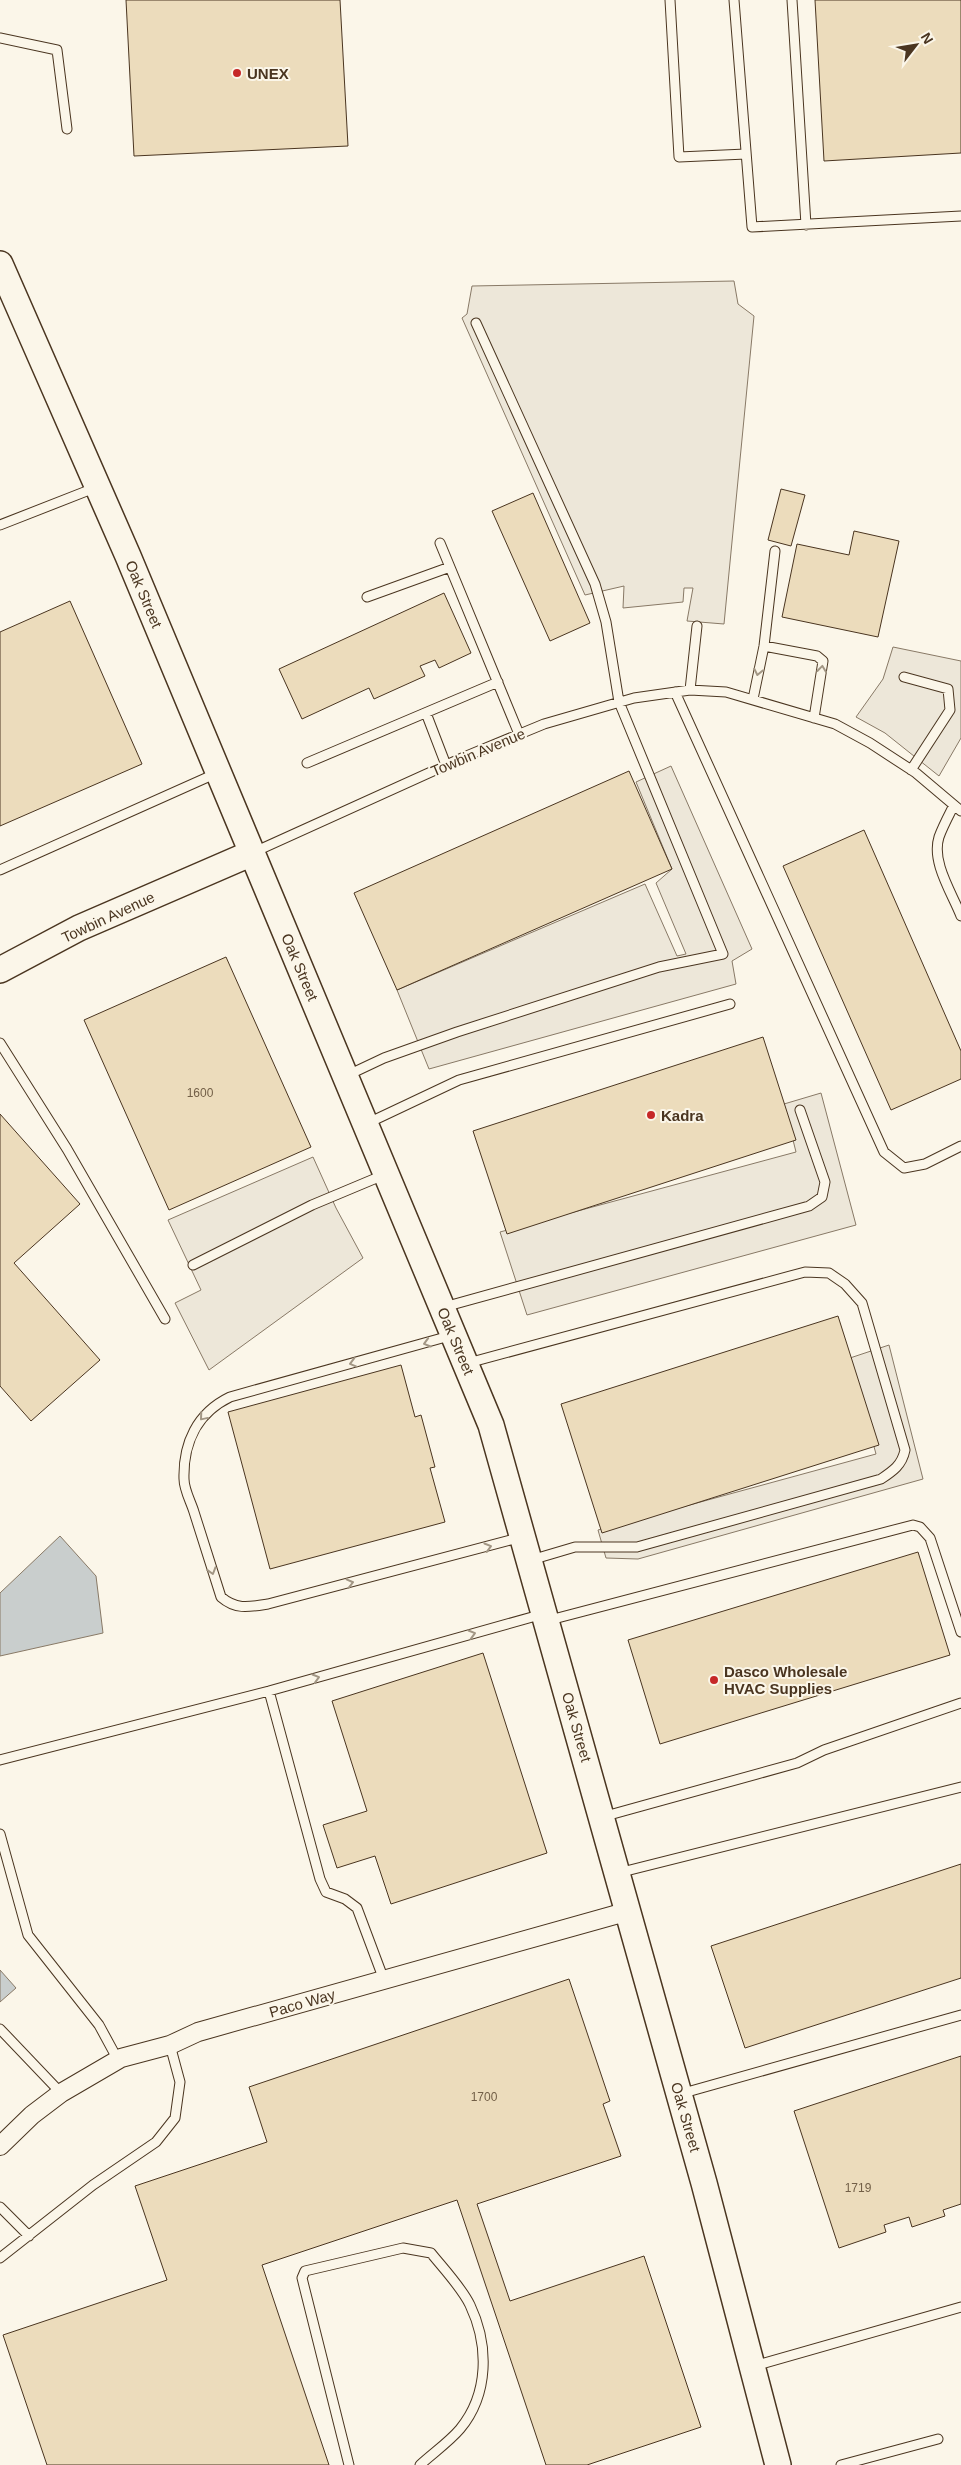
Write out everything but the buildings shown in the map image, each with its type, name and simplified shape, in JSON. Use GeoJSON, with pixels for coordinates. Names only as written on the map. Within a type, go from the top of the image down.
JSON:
{"type":"FeatureCollection","features":[{"type":"Feature","properties":{"kind":"street","name":"Oak Street"},"geometry":{"type":"LineString","coordinates":[[0,264],[219,772],[491,1425],[680,2094],[778,2465]]}},
{"type":"Feature","properties":{"kind":"street","name":"Towbin Avenue"},"geometry":{"type":"LineString","coordinates":[[0,970],[79,928],[252,853]]}},
{"type":"Feature","properties":{"kind":"street","name":"Paco Way"},"geometry":{"type":"LineString","coordinates":[[0,2146],[32,2115],[61,2093],[118,2060],[170,2044],[198,2032],[629,1911]]}},
{"type":"Feature","properties":{"kind":"lane"},"geometry":{"type":"LineString","coordinates":[[670,0],[679,157],[746,154]]}},
{"type":"Feature","properties":{"kind":"lane"},"geometry":{"type":"LineString","coordinates":[[734,0],[752,227],[961,216]]}},
{"type":"Feature","properties":{"kind":"lane"},"geometry":{"type":"LineString","coordinates":[[792,0],[806,225]]}},
{"type":"Feature","properties":{"kind":"lane"},"geometry":{"type":"LineString","coordinates":[[0,38],[56,50],[67,130]]}},
{"type":"Feature","properties":{"kind":"lane"},"geometry":{"type":"LineString","coordinates":[[345,1076],[384,1058],[457,1032],[660,967],[723,954],[619,702],[606,622],[595,584],[476,323]]}},
{"type":"Feature","properties":{"kind":"lane"},"geometry":{"type":"LineString","coordinates":[[0,526],[97,487]]}},
{"type":"Feature","properties":{"kind":"lane"},"geometry":{"type":"LineString","coordinates":[[440,543],[519,734]]}},
{"type":"Feature","properties":{"kind":"lane"},"geometry":{"type":"LineString","coordinates":[[753,699],[764,646],[775,551]]}},
{"type":"Feature","properties":{"kind":"lane"},"geometry":{"type":"LineString","coordinates":[[367,598],[450,567]]}},
{"type":"Feature","properties":{"kind":"lane"},"geometry":{"type":"LineString","coordinates":[[690,690],[696,626]]}},
{"type":"Feature","properties":{"kind":"lane"},"geometry":{"type":"LineString","coordinates":[[764,646],[817,656],[823,661],[814,718]]}},
{"type":"Feature","properties":{"kind":"lane"},"geometry":{"type":"LineString","coordinates":[[904,677],[948,689],[950,710],[911,770]]}},
{"type":"Feature","properties":{"kind":"lane"},"geometry":{"type":"LineString","coordinates":[[307,763],[498,682]]}},
{"type":"Feature","properties":{"kind":"lane","name":"Towbin Avenue"},"geometry":{"type":"LineString","coordinates":[[252,853],[446,765],[544,724],[634,698],[690,690],[726,692],[835,724],[870,743],[911,770],[961,811]]}},
{"type":"Feature","properties":{"kind":"lane"},"geometry":{"type":"LineString","coordinates":[[675,692],[884,1152],[904,1168],[925,1164],[961,1146]]}},
{"type":"Feature","properties":{"kind":"lane"},"geometry":{"type":"LineString","coordinates":[[426,713],[446,765]]}},
{"type":"Feature","properties":{"kind":"lane"},"geometry":{"type":"LineString","coordinates":[[0,870],[219,772]]}},
{"type":"Feature","properties":{"kind":"lane"},"geometry":{"type":"LineString","coordinates":[[954,805],[938,838],[937,851],[938,862],[961,916]]}},
{"type":"Feature","properties":{"kind":"lane"},"geometry":{"type":"LineString","coordinates":[[365,1124],[459,1080],[730,1004]]}},
{"type":"Feature","properties":{"kind":"lane"},"geometry":{"type":"LineString","coordinates":[[0,1043],[66,1149],[165,1319]]}},
{"type":"Feature","properties":{"kind":"lane"},"geometry":{"type":"LineString","coordinates":[[442,1308],[809,1206],[822,1197],[825,1182],[800,1110]]}},
{"type":"Feature","properties":{"kind":"lane"},"geometry":{"type":"LineString","coordinates":[[193,1265],[312,1205],[386,1174]]}},
{"type":"Feature","properties":{"kind":"lane"},"geometry":{"type":"LineString","coordinates":[[466,1364],[805,1272],[829,1273],[845,1284],[862,1302],[905,1450],[903,1459],[889,1474],[881,1479],[637,1547],[574,1547],[529,1561]]}},
{"type":"Feature","properties":{"kind":"lane"},"geometry":{"type":"LineString","coordinates":[[453,1335],[230,1397],[217,1404],[201,1417],[192,1434],[186,1460],[184,1481],[220,1597],[230,1605],[244,1608],[268,1604],[523,1537]]}},
{"type":"Feature","properties":{"kind":"lane"},"geometry":{"type":"LineString","coordinates":[[0,1760],[269,1691],[545,1617],[913,1525],[920,1527],[930,1538],[961,1632]]}},
{"type":"Feature","properties":{"kind":"lane"},"geometry":{"type":"LineString","coordinates":[[269,1691],[320,1879],[326,1892],[345,1899],[357,1908],[384,1980]]}},
{"type":"Feature","properties":{"kind":"lane"},"geometry":{"type":"LineString","coordinates":[[602,1817],[796,1763],[824,1750],[961,1702]]}},
{"type":"Feature","properties":{"kind":"lane"},"geometry":{"type":"LineString","coordinates":[[618,1873],[961,1787]]}},
{"type":"Feature","properties":{"kind":"lane"},"geometry":{"type":"LineString","coordinates":[[0,1834],[28,1935],[99,2025],[118,2060]]}},
{"type":"Feature","properties":{"kind":"lane"},"geometry":{"type":"LineString","coordinates":[[680,2094],[961,2016]]}},
{"type":"Feature","properties":{"kind":"lane"},"geometry":{"type":"LineString","coordinates":[[0,2029],[61,2093]]}},
{"type":"Feature","properties":{"kind":"lane"},"geometry":{"type":"LineString","coordinates":[[0,2258],[93,2186],[156,2142],[175,2118],[180,2082],[170,2044]]}},
{"type":"Feature","properties":{"kind":"lane"},"geometry":{"type":"LineString","coordinates":[[0,2206],[28,2236]]}},
{"type":"Feature","properties":{"kind":"lane"},"geometry":{"type":"LineString","coordinates":[[350,2465],[302,2278],[305,2271],[403,2248],[431,2253],[470,2305],[483,2347],[483,2377],[476,2404],[460,2429],[420,2465]]}},
{"type":"Feature","properties":{"kind":"lane"},"geometry":{"type":"LineString","coordinates":[[752,2367],[961,2307]]}},
{"type":"Feature","properties":{"kind":"lane"},"geometry":{"type":"LineString","coordinates":[[841,2465],[938,2439]]}},
{"type":"Feature","properties":{"kind":"shaded area"},"geometry":{"type":"Polygon","coordinates":[[[734,281],[738,304],[754,316],[724,624],[687,621],[693,588],[684,588],[683,602],[623,608],[624,586],[585,595],[462,318],[467,314],[472,286],[734,281]]]}},
{"type":"Feature","properties":{"kind":"shaded area"},"geometry":{"type":"Polygon","coordinates":[[[893,647],[961,661],[961,738],[939,776],[885,733],[856,717],[883,679],[893,647]]]}},
{"type":"Feature","properties":{"kind":"shaded area"},"geometry":{"type":"Polygon","coordinates":[[[671,766],[752,949],[732,961],[736,984],[429,1069],[397,990],[645,884],[677,956],[686,954],[656,883],[672,869],[636,782],[671,766]]]}},
{"type":"Feature","properties":{"kind":"shaded area"},"geometry":{"type":"Polygon","coordinates":[[[821,1093],[856,1225],[527,1315],[500,1232],[796,1152],[784,1104],[821,1093]]]}},
{"type":"Feature","properties":{"kind":"shaded area"},"geometry":{"type":"Polygon","coordinates":[[[313,1157],[336,1208],[363,1258],[209,1370],[175,1303],[201,1290],[168,1220],[313,1157]]]}},
{"type":"Feature","properties":{"kind":"shaded area"},"geometry":{"type":"Polygon","coordinates":[[[889,1345],[923,1479],[638,1559],[606,1558],[598,1530],[876,1454],[850,1358],[889,1345]]]}},
{"type":"Feature","properties":{"kind":"shaded area"},"geometry":{"type":"Polygon","coordinates":[[[60,1536],[96,1576],[103,1633],[0,1656],[0,1593],[60,1536]]]}},
{"type":"Feature","properties":{"kind":"shaded area"},"geometry":{"type":"Polygon","coordinates":[[[0,1970],[16,1988],[0,2002],[0,1970]]]}},
{"type":"Feature","properties":{"kind":"place","name":"UNEX"},"geometry":{"type":"Point","coordinates":[237,73]}},
{"type":"Feature","properties":{"kind":"place","name":"Kadra"},"geometry":{"type":"Point","coordinates":[651,1115]}},
{"type":"Feature","properties":{"kind":"place","name":"Dasco Wholesale HVAC Supplies"},"geometry":{"type":"Point","coordinates":[714,1680]}}]}
